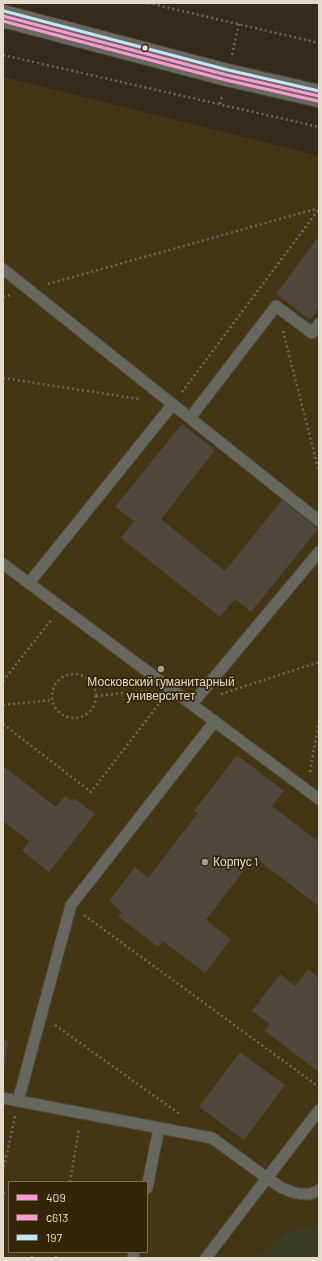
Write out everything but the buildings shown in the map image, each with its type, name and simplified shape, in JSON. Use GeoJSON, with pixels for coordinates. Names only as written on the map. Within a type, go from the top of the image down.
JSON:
{"type":"FeatureCollection","features":[{"type":"Feature","properties":{"kind":"street"},"geometry":{"type":"LineString","coordinates":[[3,16],[227,75],[319,96]]}},
{"type":"Feature","properties":{"kind":"lane"},"geometry":{"type":"LineString","coordinates":[[3,269],[319,521]]}},
{"type":"Feature","properties":{"kind":"lane"},"geometry":{"type":"LineString","coordinates":[[190,418],[276,306],[312,333],[319,324]]}},
{"type":"Feature","properties":{"kind":"lane"},"geometry":{"type":"LineString","coordinates":[[29,583],[173,404]]}},
{"type":"Feature","properties":{"kind":"lane"},"geometry":{"type":"LineString","coordinates":[[192,704],[319,552]]}},
{"type":"Feature","properties":{"kind":"lane"},"geometry":{"type":"LineString","coordinates":[[3,564],[319,799]]}},
{"type":"Feature","properties":{"kind":"lane"},"geometry":{"type":"LineString","coordinates":[[18,1101],[72,905],[215,721]]}},
{"type":"Feature","properties":{"kind":"lane"},"geometry":{"type":"LineString","coordinates":[[3,1098],[212,1138],[282,1188],[301,1194],[310,1194],[319,1190]]}},
{"type":"Feature","properties":{"kind":"lane"},"geometry":{"type":"LineString","coordinates":[[206,1258],[319,1110]]}},
{"type":"Feature","properties":{"kind":"lane"},"geometry":{"type":"LineString","coordinates":[[148,1183],[159,1128]]}},
{"type":"Feature","properties":{"kind":"path"},"geometry":{"type":"LineString","coordinates":[[148,3],[319,42]]}},
{"type":"Feature","properties":{"kind":"path"},"geometry":{"type":"LineString","coordinates":[[3,55],[319,127]]}},
{"type":"Feature","properties":{"kind":"path"},"geometry":{"type":"LineString","coordinates":[[3,297],[319,209]]}},
{"type":"Feature","properties":{"kind":"path"},"geometry":{"type":"LineString","coordinates":[[173,404],[319,209]]}},
{"type":"Feature","properties":{"kind":"path"},"geometry":{"type":"LineString","coordinates":[[276,306],[319,472]]}},
{"type":"Feature","properties":{"kind":"path"},"geometry":{"type":"LineString","coordinates":[[3,378],[142,399]]}},
{"type":"Feature","properties":{"kind":"path"},"geometry":{"type":"LineString","coordinates":[[3,681],[62,607]]}},
{"type":"Feature","properties":{"kind":"path"},"geometry":{"type":"LineString","coordinates":[[192,704],[319,662]]}},
{"type":"Feature","properties":{"kind":"path"},"geometry":{"type":"LineString","coordinates":[[70,674],[85,676],[91,681],[95,688],[95,704],[85,716],[79,718],[64,716],[56,710],[52,700],[52,691],[55,684],[60,678],[70,674]]}},
{"type":"Feature","properties":{"kind":"path"},"geometry":{"type":"LineString","coordinates":[[96,696],[171,689]]}},
{"type":"Feature","properties":{"kind":"path"},"geometry":{"type":"LineString","coordinates":[[3,724],[91,792],[171,689]]}},
{"type":"Feature","properties":{"kind":"path"},"geometry":{"type":"LineString","coordinates":[[3,706],[52,700]]}},
{"type":"Feature","properties":{"kind":"path"},"geometry":{"type":"LineString","coordinates":[[306,789],[319,720]]}},
{"type":"Feature","properties":{"kind":"path"},"geometry":{"type":"LineString","coordinates":[[72,905],[319,1087]]}},
{"type":"Feature","properties":{"kind":"path"},"geometry":{"type":"LineString","coordinates":[[42,1015],[212,1138]]}},
{"type":"Feature","properties":{"kind":"path"},"geometry":{"type":"LineString","coordinates":[[3,1172],[18,1101]]}},
{"type":"Feature","properties":{"kind":"path"},"geometry":{"type":"LineString","coordinates":[[70,1181],[82,1113]]}},
{"type":"Feature","properties":{"kind":"shaded area","name":"Московский гуманитарный университет"},"geometry":{"type":"Polygon","coordinates":[[[3,77],[319,156],[319,1258],[3,1258],[3,77]]]}},
{"type":"Feature","properties":{"kind":"green space"},"geometry":{"type":"Polygon","coordinates":[[[319,1224],[319,1258],[256,1258],[256,1256],[289,1231],[319,1224]]]}},
{"type":"Feature","properties":{"kind":"transit line","name":"197"},"geometry":{"type":"LineString","coordinates":[[4,11],[228,70],[319,91]]}},
{"type":"Feature","properties":{"kind":"transit line","name":"409"},"geometry":{"type":"LineString","coordinates":[[3,16],[227,75],[319,96]]}},
{"type":"Feature","properties":{"kind":"transit line","name":"с613"},"geometry":{"type":"LineString","coordinates":[[3,21],[226,80],[318,101]]}},
{"type":"Feature","properties":{"kind":"place","name":"Московский гуманитарный университет"},"geometry":{"type":"Point","coordinates":[161,669]}},
{"type":"Feature","properties":{"kind":"place","name":"Корпус 1"},"geometry":{"type":"Point","coordinates":[205,862]}}]}
